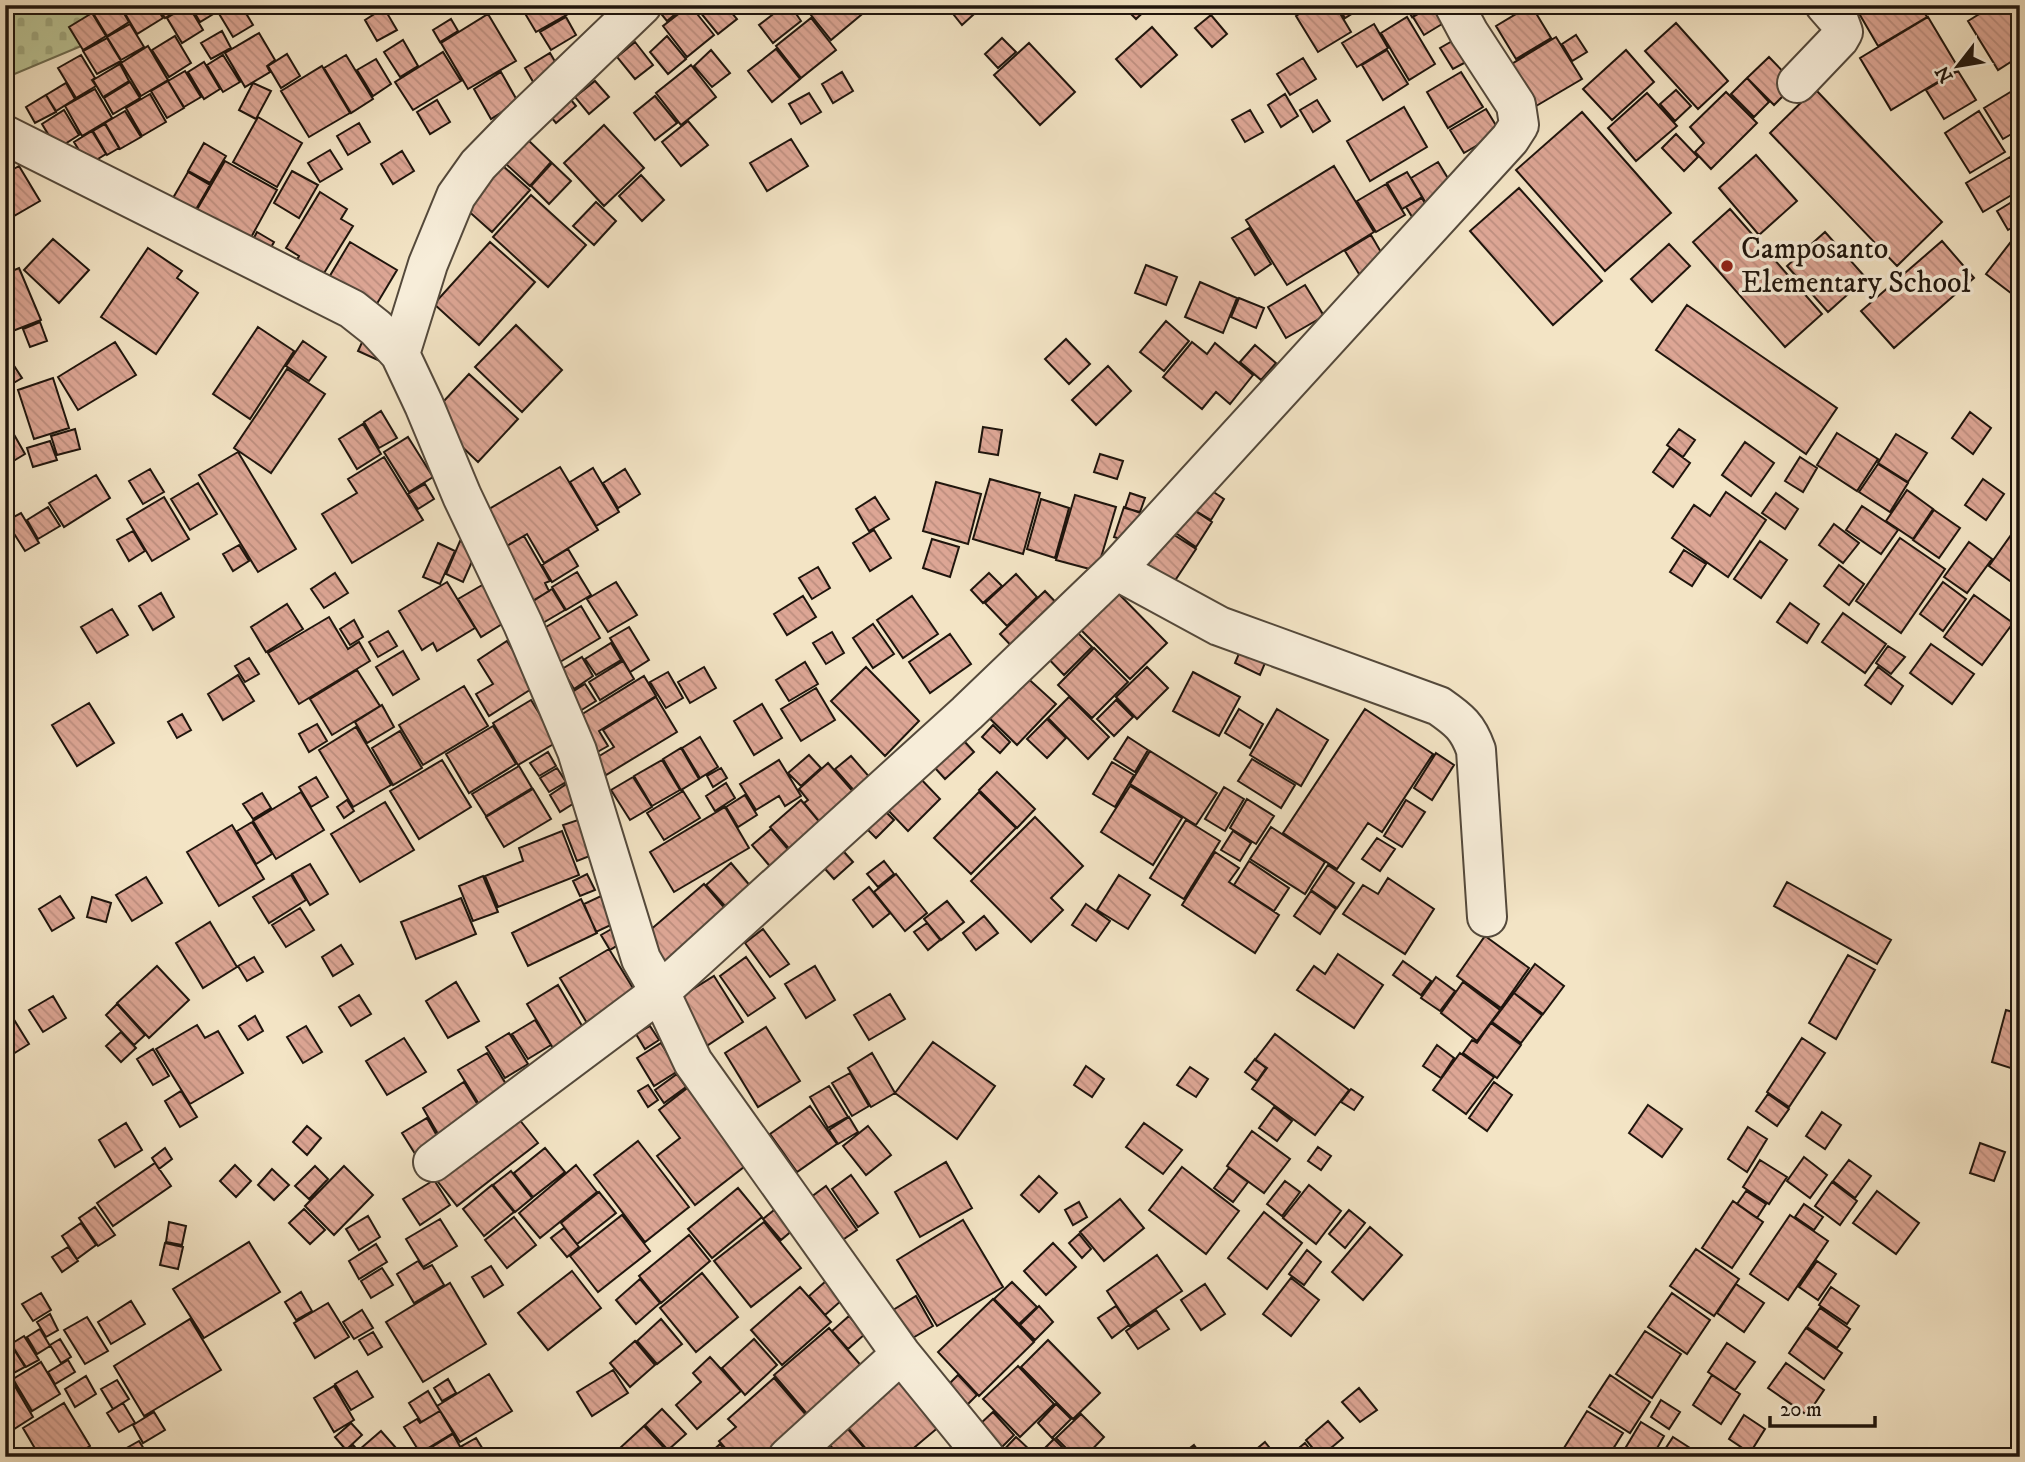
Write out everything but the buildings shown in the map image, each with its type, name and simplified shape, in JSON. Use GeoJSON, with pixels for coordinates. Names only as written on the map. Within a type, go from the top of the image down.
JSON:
{"type":"FeatureCollection","features":[{"type":"Feature","properties":{"kind":"street"},"geometry":{"type":"LineString","coordinates":[[400,354],[428,264],[456,196],[478,165],[516,125],[642,5]]}},
{"type":"Feature","properties":{"kind":"street"},"geometry":{"type":"LineString","coordinates":[[433,1161],[660,992],[967,713],[1116,570],[1510,139],[1519,125],[1516,105],[1454,5]]}},
{"type":"Feature","properties":{"kind":"street"},"geometry":{"type":"LineString","coordinates":[[1797,83],[1843,32],[1839,20],[1825,5]]}},
{"type":"Feature","properties":{"kind":"street"},"geometry":{"type":"LineString","coordinates":[[5,135],[352,309],[376,328],[400,354],[462,496],[523,624],[577,751],[641,959],[694,1062],[901,1354],[985,1457]]}},
{"type":"Feature","properties":{"kind":"street"},"geometry":{"type":"LineString","coordinates":[[1116,570],[1219,626],[1439,706],[1455,717],[1469,731],[1476,750],[1487,917]]}},
{"type":"Feature","properties":{"kind":"street"},"geometry":{"type":"LineString","coordinates":[[788,1457],[901,1354]]}},
{"type":"Feature","properties":{"kind":"green space"},"geometry":{"type":"Polygon","coordinates":[[[5,5],[179,5],[5,78],[5,5]]]}},
{"type":"Feature","properties":{"kind":"place","name":"Camposanto Elementary School"},"geometry":{"type":"Point","coordinates":[1727,266]}}]}
